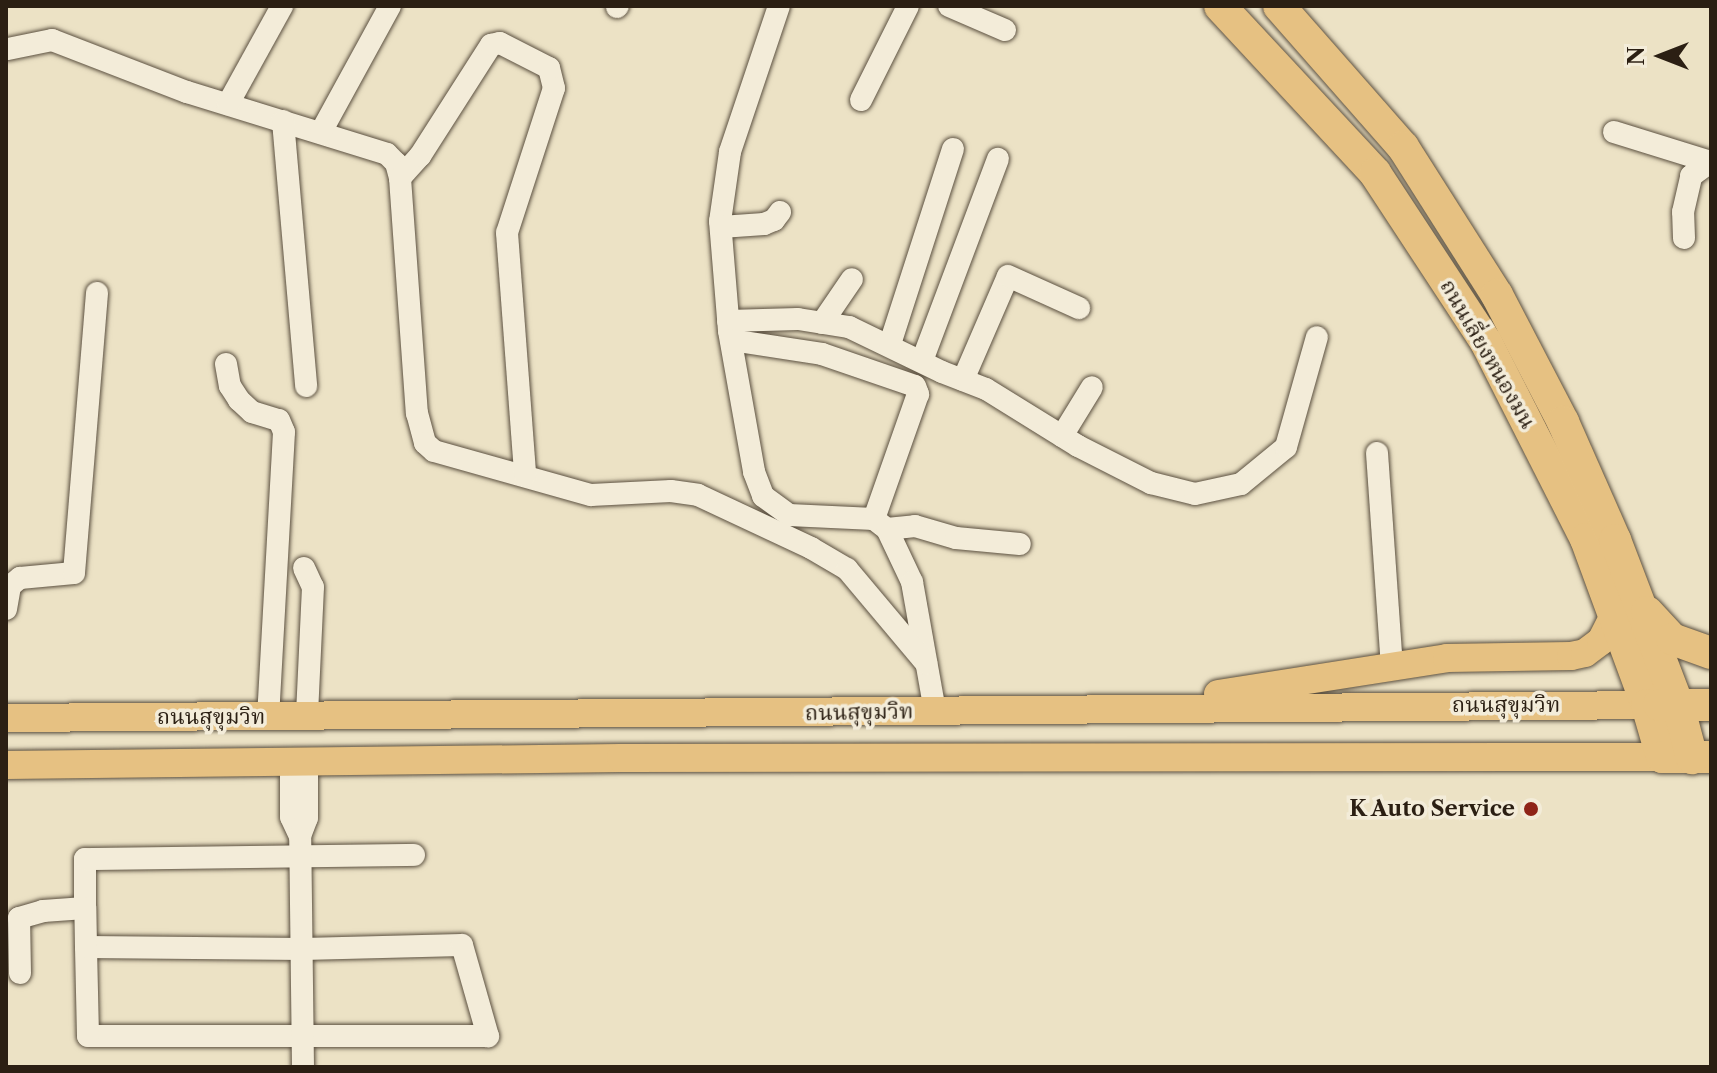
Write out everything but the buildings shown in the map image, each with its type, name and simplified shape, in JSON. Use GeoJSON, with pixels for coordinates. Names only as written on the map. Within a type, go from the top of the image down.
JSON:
{"type":"FeatureCollection","features":[{"type":"Feature","properties":{"kind":"highway","name":"ถนนเลี่ยงหนองมน"},"geometry":{"type":"LineString","coordinates":[[1220,6],[1375,173],[1477,329],[1549,461],[1586,539],[1627,609]]}},
{"type":"Feature","properties":{"kind":"highway","name":"ถนนเลี่ยงหนองมน"},"geometry":{"type":"LineString","coordinates":[[1279,6],[1403,147],[1497,295],[1563,422],[1627,609],[1663,705],[1688,757]]}},
{"type":"Feature","properties":{"kind":"highway"},"geometry":{"type":"LineString","coordinates":[[1627,609],[1672,639],[1711,653]]}},
{"type":"Feature","properties":{"kind":"highway","name":"ถนนสุขุมวิท"},"geometry":{"type":"LineString","coordinates":[[1663,705],[1711,705]]}},
{"type":"Feature","properties":{"kind":"main road"},"geometry":{"type":"LineString","coordinates":[[1146,708],[1251,688],[1447,658],[1585,653],[1601,641],[1627,609]]}},
{"type":"Feature","properties":{"kind":"main road","name":"ถนนสุขุมวิท"},"geometry":{"type":"LineString","coordinates":[[6,718],[1663,705]]}},
{"type":"Feature","properties":{"kind":"main road"},"geometry":{"type":"LineString","coordinates":[[620,715],[621,758]]}},
{"type":"Feature","properties":{"kind":"main road","name":"ถนนสุขุมวิท"},"geometry":{"type":"LineString","coordinates":[[6,765],[621,758],[1688,757]]}},
{"type":"Feature","properties":{"kind":"street"},"geometry":{"type":"LineString","coordinates":[[228,104],[282,6]]}},
{"type":"Feature","properties":{"kind":"street"},"geometry":{"type":"LineString","coordinates":[[321,132],[390,6]]}},
{"type":"Feature","properties":{"kind":"street"},"geometry":{"type":"LineString","coordinates":[[779,6],[730,152],[721,227],[729,330],[754,472],[763,496],[776,509],[789,515],[915,526],[956,538],[1020,544]]}},
{"type":"Feature","properties":{"kind":"street"},"geometry":{"type":"LineString","coordinates":[[861,100],[908,6]]}},
{"type":"Feature","properties":{"kind":"street"},"geometry":{"type":"LineString","coordinates":[[949,6],[1005,30]]}},
{"type":"Feature","properties":{"kind":"street"},"geometry":{"type":"LineString","coordinates":[[8,49],[52,40],[228,104],[387,154],[396,163],[400,178],[419,430],[434,451],[591,495],[671,491],[698,495],[847,569],[926,663]]}},
{"type":"Feature","properties":{"kind":"street"},"geometry":{"type":"LineString","coordinates":[[400,178],[420,156],[491,45],[500,43],[549,68],[554,88],[507,233],[525,475]]}},
{"type":"Feature","properties":{"kind":"street"},"geometry":{"type":"LineString","coordinates":[[283,121],[306,386]]}},
{"type":"Feature","properties":{"kind":"street"},"geometry":{"type":"LineString","coordinates":[[1614,132],[1711,162]]}},
{"type":"Feature","properties":{"kind":"street"},"geometry":{"type":"LineString","coordinates":[[890,344],[953,149]]}},
{"type":"Feature","properties":{"kind":"street"},"geometry":{"type":"LineString","coordinates":[[922,361],[998,159]]}},
{"type":"Feature","properties":{"kind":"street"},"geometry":{"type":"LineString","coordinates":[[1684,238],[1683,212],[1691,176],[1711,162]]}},
{"type":"Feature","properties":{"kind":"street"},"geometry":{"type":"LineString","coordinates":[[721,227],[764,224],[774,220],[780,212]]}},
{"type":"Feature","properties":{"kind":"street"},"geometry":{"type":"LineString","coordinates":[[963,380],[1008,276],[1079,308]]}},
{"type":"Feature","properties":{"kind":"street"},"geometry":{"type":"LineString","coordinates":[[822,323],[852,279]]}},
{"type":"Feature","properties":{"kind":"street"},"geometry":{"type":"LineString","coordinates":[[6,609],[10,586],[20,578],[74,573],[97,293]]}},
{"type":"Feature","properties":{"kind":"street"},"geometry":{"type":"LineString","coordinates":[[729,330],[798,319],[849,327],[986,389],[1062,436],[1151,483],[1195,494],[1241,484],[1286,447],[1317,337]]}},
{"type":"Feature","properties":{"kind":"street"},"geometry":{"type":"LineString","coordinates":[[729,330],[822,354],[915,386],[918,394],[880,524],[912,582],[935,711]]}},
{"type":"Feature","properties":{"kind":"street"},"geometry":{"type":"LineString","coordinates":[[226,364],[230,386],[239,400],[252,412],[279,420],[284,432],[268,717]]}},
{"type":"Feature","properties":{"kind":"street"},"geometry":{"type":"LineString","coordinates":[[1062,436],[1092,387]]}},
{"type":"Feature","properties":{"kind":"street"},"geometry":{"type":"LineString","coordinates":[[1377,453],[1392,668]]}},
{"type":"Feature","properties":{"kind":"street"},"geometry":{"type":"LineString","coordinates":[[304,568],[313,587],[307,716]]}},
{"type":"Feature","properties":{"kind":"street"},"geometry":{"type":"LineString","coordinates":[[299,763],[307,818],[300,846],[303,1067]]}},
{"type":"Feature","properties":{"kind":"street"},"geometry":{"type":"LineString","coordinates":[[86,947],[303,949],[462,945],[488,1036],[88,1036],[85,908],[85,859],[300,846],[414,855]]}},
{"type":"Feature","properties":{"kind":"street"},"geometry":{"type":"LineString","coordinates":[[20,973],[19,918],[43,911],[85,908]]}},
{"type":"Feature","properties":{"kind":"place","name":"K Auto Service"},"geometry":{"type":"Point","coordinates":[1531,809]}}]}
